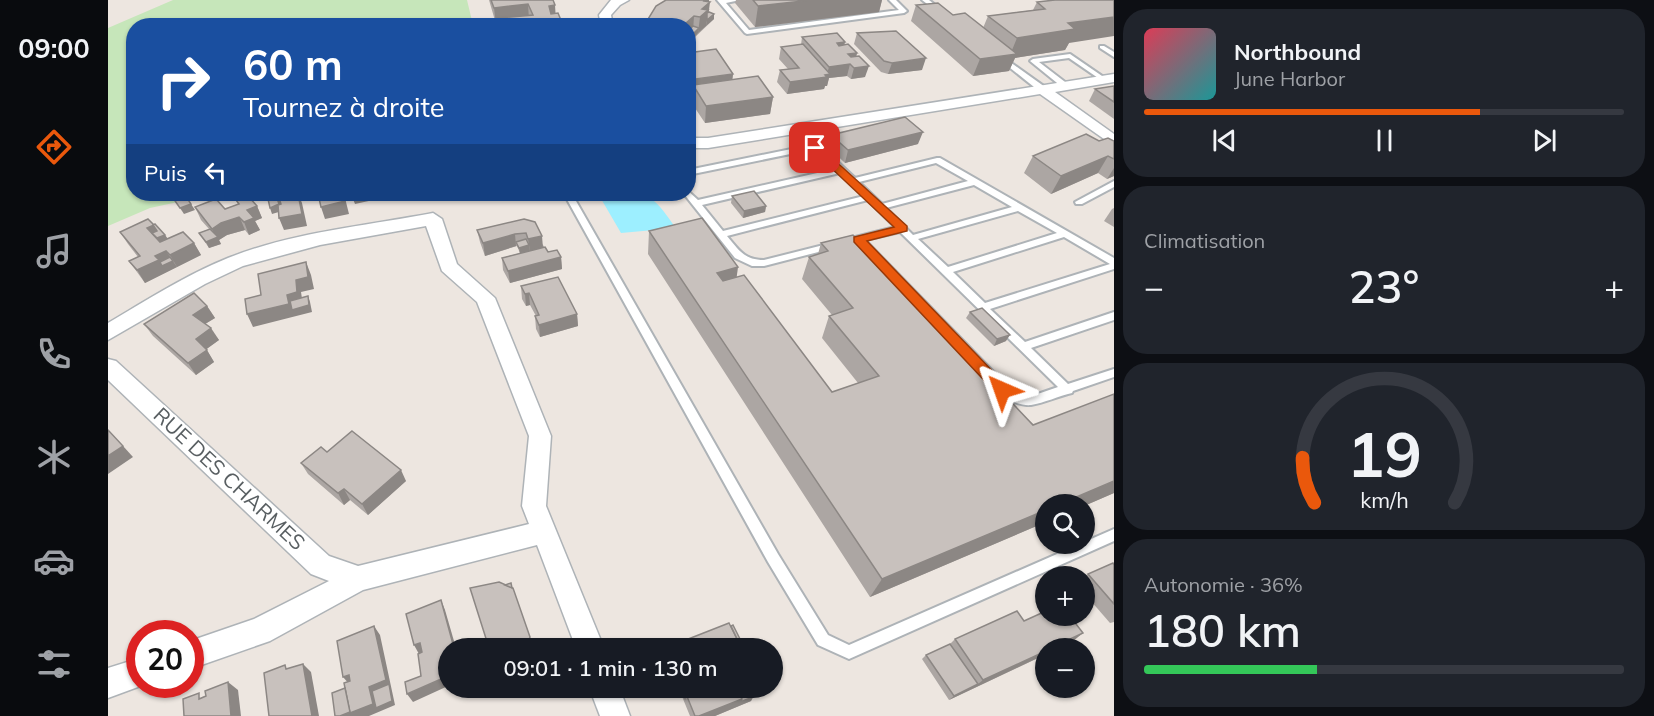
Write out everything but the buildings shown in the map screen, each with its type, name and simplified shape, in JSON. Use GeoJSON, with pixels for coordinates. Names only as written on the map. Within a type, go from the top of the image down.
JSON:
{"type":"FeatureCollection","features":[{"type":"Feature","properties":{"kind":"street"},"geometry":{"type":"LineString","coordinates":[[606,18],[605,15],[616,2],[623,0]]}},
{"type":"Feature","properties":{"kind":"street"},"geometry":{"type":"LineString","coordinates":[[696,143],[708,144],[1108,78]]}},
{"type":"Feature","properties":{"kind":"street"},"geometry":{"type":"LineString","coordinates":[[1042,89],[1113,140]]}},
{"type":"Feature","properties":{"kind":"street"},"geometry":{"type":"LineString","coordinates":[[108,333],[211,273],[246,259],[282,248],[433,219],[449,267],[485,298],[540,436],[534,506],[586,638]]}},
{"type":"Feature","properties":{"kind":"street","name":"RUE DES CHARMES"},"geometry":{"type":"LineString","coordinates":[[108,367],[320,565],[358,579]]}},
{"type":"Feature","properties":{"kind":"street"},"geometry":{"type":"LineString","coordinates":[[204,650],[260,631],[358,579],[544,532]]}},
{"type":"Feature","properties":{"kind":"street"},"geometry":{"type":"LineString","coordinates":[[108,683],[126,677]]}},
{"type":"Feature","properties":{"kind":"street"},"geometry":{"type":"LineString","coordinates":[[608,698],[615,716]]}},
{"type":"Feature","properties":{"kind":"lane"},"geometry":{"type":"LineString","coordinates":[[721,1],[737,0]]}},
{"type":"Feature","properties":{"kind":"lane"},"geometry":{"type":"LineString","coordinates":[[721,1],[747,32],[904,11],[892,0]]}},
{"type":"Feature","properties":{"kind":"lane"},"geometry":{"type":"LineString","coordinates":[[926,0],[944,14]]}},
{"type":"Feature","properties":{"kind":"lane"},"geometry":{"type":"LineString","coordinates":[[1102,46],[1114,55]]}},
{"type":"Feature","properties":{"kind":"lane"},"geometry":{"type":"LineString","coordinates":[[999,56],[1042,89]]}},
{"type":"Feature","properties":{"kind":"lane"},"geometry":{"type":"LineString","coordinates":[[1065,85],[1033,61],[1070,56],[1108,78]]}},
{"type":"Feature","properties":{"kind":"lane"},"geometry":{"type":"LineString","coordinates":[[696,171],[807,147],[822,152],[1068,390]]}},
{"type":"Feature","properties":{"kind":"lane"},"geometry":{"type":"LineString","coordinates":[[853,181],[933,160],[941,162],[1114,264]]}},
{"type":"Feature","properties":{"kind":"lane"},"geometry":{"type":"LineString","coordinates":[[842,170],[698,203],[738,256],[759,263],[903,228]]}},
{"type":"Feature","properties":{"kind":"lane"},"geometry":{"type":"LineString","coordinates":[[880,207],[976,182]]}},
{"type":"Feature","properties":{"kind":"lane"},"geometry":{"type":"LineString","coordinates":[[1079,202],[1114,184]]}},
{"type":"Feature","properties":{"kind":"lane"},"geometry":{"type":"LineString","coordinates":[[722,234],[870,197]]}},
{"type":"Feature","properties":{"kind":"lane"},"geometry":{"type":"LineString","coordinates":[[572,201],[773,558],[823,640],[849,652],[1114,535]]}},
{"type":"Feature","properties":{"kind":"lane"},"geometry":{"type":"LineString","coordinates":[[912,238],[1018,208]]}},
{"type":"Feature","properties":{"kind":"lane"},"geometry":{"type":"LineString","coordinates":[[947,271],[1065,234]]}},
{"type":"Feature","properties":{"kind":"lane"},"geometry":{"type":"LineString","coordinates":[[858,239],[1011,397],[1029,401],[1114,373]]}},
{"type":"Feature","properties":{"kind":"lane"},"geometry":{"type":"LineString","coordinates":[[984,307],[1114,264]]}},
{"type":"Feature","properties":{"kind":"lane"},"geometry":{"type":"LineString","coordinates":[[1024,346],[1114,316]]}},
{"type":"Feature","properties":{"kind":"green space"},"geometry":{"type":"Polygon","coordinates":[[[173,0],[467,0],[471,18],[131,18],[173,0]]]}},
{"type":"Feature","properties":{"kind":"green space"},"geometry":{"type":"Polygon","coordinates":[[[126,20],[126,201],[182,201],[150,208],[108,226],[108,28],[126,20]]]}},
{"type":"Feature","properties":{"kind":"water"},"geometry":{"type":"Polygon","coordinates":[[[602,201],[653,201],[676,228],[621,233],[602,201]]]}},
{"type":"Feature","properties":{"kind":"route"},"geometry":{"type":"LineString","coordinates":[[815,148],[903,228],[858,239],[1002,390]]}}]}
